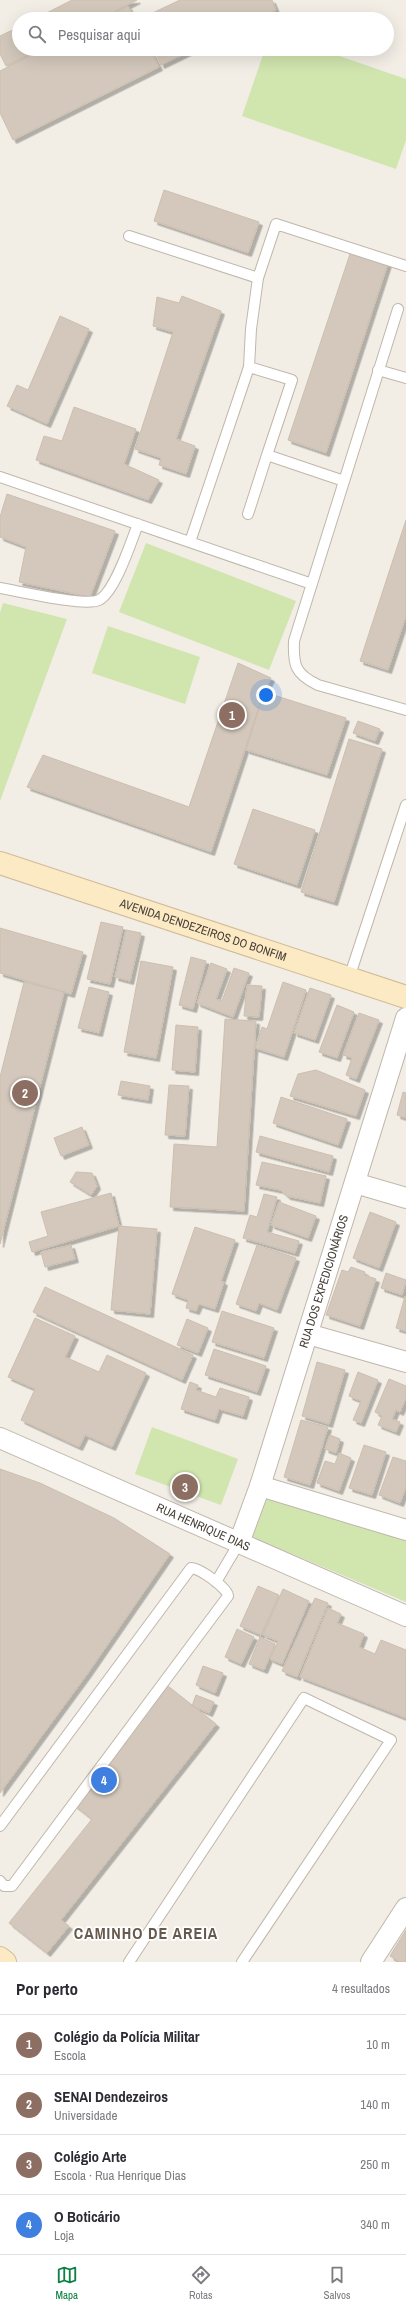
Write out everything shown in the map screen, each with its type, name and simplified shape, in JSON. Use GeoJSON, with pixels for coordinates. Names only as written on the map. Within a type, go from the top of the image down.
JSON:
{"type":"FeatureCollection","features":[{"type":"Feature","properties":{"kind":"main road","name":"AVENIDA DENDEZEIROS DO BONFIM"},"geometry":{"type":"LineString","coordinates":[[0,863],[406,997]]}},
{"type":"Feature","properties":{"kind":"main road"},"geometry":{"type":"LineString","coordinates":[[0,1958],[5,1962]]}},
{"type":"Feature","properties":{"kind":"street","name":"RUA DOS EXPEDICIONÁRIOS"},"geometry":{"type":"LineString","coordinates":[[239,1543],[260,1486],[356,1183],[406,1018]]}},
{"type":"Feature","properties":{"kind":"street"},"geometry":{"type":"LineString","coordinates":[[356,1183],[406,1198]]}},
{"type":"Feature","properties":{"kind":"street"},"geometry":{"type":"LineString","coordinates":[[308,1334],[406,1362]]}},
{"type":"Feature","properties":{"kind":"street","name":"RUA HENRIQUE DIAS"},"geometry":{"type":"LineString","coordinates":[[0,1438],[406,1616]]}},
{"type":"Feature","properties":{"kind":"street"},"geometry":{"type":"LineString","coordinates":[[260,1486],[406,1530]]}},
{"type":"Feature","properties":{"kind":"street"},"geometry":{"type":"LineString","coordinates":[[371,1962],[406,1908]]}},
{"type":"Feature","properties":{"kind":"lane"},"geometry":{"type":"LineString","coordinates":[[190,542],[249,367],[251,329],[258,278],[276,224],[406,266]]}},
{"type":"Feature","properties":{"kind":"lane"},"geometry":{"type":"LineString","coordinates":[[129,236],[258,278]]}},
{"type":"Feature","properties":{"kind":"lane"},"geometry":{"type":"LineString","coordinates":[[398,309],[294,641],[293,656],[297,670],[306,679],[318,685],[406,710]]}},
{"type":"Feature","properties":{"kind":"lane"},"geometry":{"type":"LineString","coordinates":[[248,514],[292,380],[249,367]]}},
{"type":"Feature","properties":{"kind":"lane"},"geometry":{"type":"LineString","coordinates":[[378,370],[406,378]]}},
{"type":"Feature","properties":{"kind":"lane"},"geometry":{"type":"LineString","coordinates":[[268,455],[344,481]]}},
{"type":"Feature","properties":{"kind":"lane"},"geometry":{"type":"LineString","coordinates":[[0,477],[312,584]]}},
{"type":"Feature","properties":{"kind":"lane"},"geometry":{"type":"LineString","coordinates":[[0,588],[92,602],[100,599],[111,588],[138,524]]}},
{"type":"Feature","properties":{"kind":"lane"},"geometry":{"type":"LineString","coordinates":[[349,978],[406,804]]}},
{"type":"Feature","properties":{"kind":"lane"},"geometry":{"type":"LineString","coordinates":[[216,1582],[239,1543]]}},
{"type":"Feature","properties":{"kind":"lane"},"geometry":{"type":"LineString","coordinates":[[0,1826],[190,1570],[193,1568],[216,1582],[227,1591],[228,1596],[12,1886],[4,1886],[0,1881]]}},
{"type":"Feature","properties":{"kind":"lane"},"geometry":{"type":"LineString","coordinates":[[129,1962],[304,1698],[391,1740],[242,1962]]}},
{"type":"Feature","properties":{"kind":"green space"},"geometry":{"type":"Polygon","coordinates":[[[263,56],[339,56],[406,79],[406,140],[396,169],[242,116],[263,56]]]}},
{"type":"Feature","properties":{"kind":"green space"},"geometry":{"type":"Polygon","coordinates":[[[146,543],[296,601],[269,670],[119,612],[146,543]]]}},
{"type":"Feature","properties":{"kind":"green space"},"geometry":{"type":"Polygon","coordinates":[[[3,603],[67,619],[0,801],[0,613],[3,603]]]}},
{"type":"Feature","properties":{"kind":"green space"},"geometry":{"type":"Polygon","coordinates":[[[108,626],[200,657],[185,704],[92,673],[108,626]]]}},
{"type":"Feature","properties":{"kind":"green space"},"geometry":{"type":"Polygon","coordinates":[[[152,1427],[238,1459],[221,1505],[135,1474],[152,1427]]]}},
{"type":"Feature","properties":{"kind":"green space"},"geometry":{"type":"Polygon","coordinates":[[[265,1495],[406,1540],[406,1602],[252,1537],[265,1495]]]}},
{"type":"Feature","properties":{"kind":"building"},"geometry":{"type":"Polygon","coordinates":[[[72,0],[137,0],[114,12],[49,12],[72,0]]]}},
{"type":"Feature","properties":{"kind":"building"},"geometry":{"type":"Polygon","coordinates":[[[180,0],[272,0],[276,10],[272,12],[155,12],[180,0]]]}},
{"type":"Feature","properties":{"kind":"building"},"geometry":{"type":"Polygon","coordinates":[[[128,6],[131,12],[116,12],[128,6]]]}},
{"type":"Feature","properties":{"kind":"building"},"geometry":{"type":"Polygon","coordinates":[[[12,30],[12,56],[26,56],[6,66],[0,54],[0,36],[12,30]]]}},
{"type":"Feature","properties":{"kind":"building"},"geometry":{"type":"Polygon","coordinates":[[[29,56],[154,56],[159,67],[13,140],[0,113],[0,71],[29,56]]]}},
{"type":"Feature","properties":{"kind":"building"},"geometry":{"type":"Polygon","coordinates":[[[157,56],[180,56],[161,65],[157,56]]]}},
{"type":"Feature","properties":{"kind":"building"},"geometry":{"type":"Polygon","coordinates":[[[164,190],[259,222],[248,253],[154,221],[164,190]]]}},
{"type":"Feature","properties":{"kind":"building"},"geometry":{"type":"Polygon","coordinates":[[[351,251],[388,263],[326,453],[288,440],[351,251]]]}},
{"type":"Feature","properties":{"kind":"building"},"geometry":{"type":"Polygon","coordinates":[[[182,296],[221,311],[176,439],[195,446],[186,474],[159,465],[161,458],[135,449],[173,332],[153,326],[157,297],[179,303],[182,296]]]}},
{"type":"Feature","properties":{"kind":"building"},"geometry":{"type":"Polygon","coordinates":[[[60,316],[89,329],[47,424],[7,406],[17,385],[28,390],[60,316]]]}},
{"type":"Feature","properties":{"kind":"building"},"geometry":{"type":"Polygon","coordinates":[[[74,407],[136,429],[124,464],[159,480],[148,500],[36,460],[44,436],[62,441],[74,407]]]}},
{"type":"Feature","properties":{"kind":"building"},"geometry":{"type":"Polygon","coordinates":[[[7,494],[115,531],[90,597],[19,582],[26,547],[0,537],[0,517],[7,494]]]}},
{"type":"Feature","properties":{"kind":"building"},"geometry":{"type":"Polygon","coordinates":[[[406,520],[406,616],[388,670],[360,661],[406,520]]]}},
{"type":"Feature","properties":{"kind":"building"},"geometry":{"type":"Polygon","coordinates":[[[238,663],[271,678],[264,692],[211,852],[27,787],[43,755],[189,807],[238,663]]]}},
{"type":"Feature","properties":{"kind":"building"},"geometry":{"type":"Polygon","coordinates":[[[264,692],[346,718],[327,775],[246,750],[264,692]]]}},
{"type":"Feature","properties":{"kind":"building"},"geometry":{"type":"Polygon","coordinates":[[[358,721],[380,729],[375,741],[353,733],[358,721]]]}},
{"type":"Feature","properties":{"kind":"building"},"geometry":{"type":"Polygon","coordinates":[[[349,739],[382,749],[334,902],[301,892],[349,739]]]}},
{"type":"Feature","properties":{"kind":"building"},"geometry":{"type":"Polygon","coordinates":[[[253,809],[315,830],[297,885],[234,864],[253,809]]]}},
{"type":"Feature","properties":{"kind":"building"},"geometry":{"type":"Polygon","coordinates":[[[101,922],[123,927],[110,984],[87,979],[101,922]]]}},
{"type":"Feature","properties":{"kind":"building"},"geometry":{"type":"Polygon","coordinates":[[[0,928],[83,952],[71,994],[0,973],[0,928]]]}},
{"type":"Feature","properties":{"kind":"building"},"geometry":{"type":"Polygon","coordinates":[[[126,930],[141,933],[130,981],[115,977],[126,930]]]}},
{"type":"Feature","properties":{"kind":"building"},"geometry":{"type":"Polygon","coordinates":[[[191,957],[206,961],[193,1009],[179,1005],[191,957]]]}},
{"type":"Feature","properties":{"kind":"building"},"geometry":{"type":"Polygon","coordinates":[[[141,961],[173,967],[156,1058],[124,1052],[141,961]]]}},
{"type":"Feature","properties":{"kind":"building"},"geometry":{"type":"Polygon","coordinates":[[[211,963],[227,969],[216,999],[222,1001],[234,968],[249,973],[233,1017],[197,1003],[211,963]]]}},
{"type":"Feature","properties":{"kind":"building"},"geometry":{"type":"Polygon","coordinates":[[[24,982],[64,992],[0,1244],[0,1077],[24,982]]]}},
{"type":"Feature","properties":{"kind":"building"},"geometry":{"type":"Polygon","coordinates":[[[283,982],[306,990],[284,1057],[255,1048],[262,1027],[267,1029],[283,982]]]}},
{"type":"Feature","properties":{"kind":"building"},"geometry":{"type":"Polygon","coordinates":[[[247,985],[262,986],[259,1017],[244,1016],[247,985]]]}},
{"type":"Feature","properties":{"kind":"building"},"geometry":{"type":"Polygon","coordinates":[[[89,987],[109,992],[99,1033],[78,1028],[89,987]]]}},
{"type":"Feature","properties":{"kind":"building"},"geometry":{"type":"Polygon","coordinates":[[[310,988],[331,995],[315,1040],[294,1033],[310,988]]]}},
{"type":"Feature","properties":{"kind":"building"},"geometry":{"type":"Polygon","coordinates":[[[337,1005],[354,1012],[337,1058],[319,1052],[337,1005]]]}},
{"type":"Feature","properties":{"kind":"building"},"geometry":{"type":"Polygon","coordinates":[[[359,1013],[379,1020],[356,1079],[346,1075],[352,1058],[343,1055],[359,1013]]]}},
{"type":"Feature","properties":{"kind":"building"},"geometry":{"type":"Polygon","coordinates":[[[225,1019],[256,1021],[244,1211],[170,1207],[174,1144],[217,1147],[225,1019]]]}},
{"type":"Feature","properties":{"kind":"building"},"geometry":{"type":"Polygon","coordinates":[[[176,1025],[198,1027],[195,1072],[172,1070],[176,1025]]]}},
{"type":"Feature","properties":{"kind":"building"},"geometry":{"type":"Polygon","coordinates":[[[316,1070],[365,1090],[356,1116],[290,1096],[298,1074],[316,1070]]]}},
{"type":"Feature","properties":{"kind":"building"},"geometry":{"type":"Polygon","coordinates":[[[121,1081],[150,1086],[148,1100],[118,1095],[121,1081]]]}},
{"type":"Feature","properties":{"kind":"building"},"geometry":{"type":"Polygon","coordinates":[[[169,1085],[189,1086],[185,1136],[165,1135],[169,1085]]]}},
{"type":"Feature","properties":{"kind":"building"},"geometry":{"type":"Polygon","coordinates":[[[403,1092],[406,1093],[406,1118],[397,1115],[403,1092]]]}},
{"type":"Feature","properties":{"kind":"building"},"geometry":{"type":"Polygon","coordinates":[[[281,1097],[347,1119],[338,1145],[273,1123],[281,1097]]]}},
{"type":"Feature","properties":{"kind":"building"},"geometry":{"type":"Polygon","coordinates":[[[82,1127],[89,1145],[61,1156],[54,1138],[82,1127]]]}},
{"type":"Feature","properties":{"kind":"building"},"geometry":{"type":"Polygon","coordinates":[[[260,1136],[333,1156],[329,1172],[256,1152],[260,1136]]]}},
{"type":"Feature","properties":{"kind":"building"},"geometry":{"type":"Polygon","coordinates":[[[262,1162],[326,1176],[320,1203],[287,1196],[280,1190],[256,1185],[262,1162]]]}},
{"type":"Feature","properties":{"kind":"building"},"geometry":{"type":"Polygon","coordinates":[[[76,1172],[92,1173],[97,1186],[91,1195],[70,1182],[76,1172]]]}},
{"type":"Feature","properties":{"kind":"building"},"geometry":{"type":"Polygon","coordinates":[[[111,1193],[119,1226],[32,1252],[29,1242],[48,1236],[41,1212],[111,1193]]]}},
{"type":"Feature","properties":{"kind":"building"},"geometry":{"type":"Polygon","coordinates":[[[264,1194],[277,1197],[267,1232],[299,1241],[295,1253],[243,1238],[250,1215],[257,1217],[264,1194]]]}},
{"type":"Feature","properties":{"kind":"building"},"geometry":{"type":"Polygon","coordinates":[[[279,1202],[316,1216],[308,1238],[271,1225],[279,1202]]]}},
{"type":"Feature","properties":{"kind":"building"},"geometry":{"type":"Polygon","coordinates":[[[370,1212],[396,1222],[379,1268],[353,1258],[370,1212]]]}},
{"type":"Feature","properties":{"kind":"building"},"geometry":{"type":"Polygon","coordinates":[[[119,1226],[157,1229],[150,1314],[111,1310],[119,1226]]]}},
{"type":"Feature","properties":{"kind":"building"},"geometry":{"type":"Polygon","coordinates":[[[195,1227],[235,1240],[221,1281],[224,1282],[215,1309],[199,1304],[196,1311],[186,1308],[188,1300],[172,1294],[195,1227]]]}},
{"type":"Feature","properties":{"kind":"building"},"geometry":{"type":"Polygon","coordinates":[[[71,1245],[75,1259],[45,1267],[41,1252],[71,1245]]]}},
{"type":"Feature","properties":{"kind":"building"},"geometry":{"type":"Polygon","coordinates":[[[257,1245],[296,1258],[277,1310],[259,1303],[256,1311],[236,1304],[257,1245]]]}},
{"type":"Feature","properties":{"kind":"building"},"geometry":{"type":"Polygon","coordinates":[[[351,1267],[365,1272],[364,1275],[376,1279],[360,1326],[326,1315],[342,1270],[348,1272],[351,1267]]]}},
{"type":"Feature","properties":{"kind":"building"},"geometry":{"type":"Polygon","coordinates":[[[386,1273],[406,1280],[402,1295],[381,1288],[386,1273]]]}},
{"type":"Feature","properties":{"kind":"building"},"geometry":{"type":"Polygon","coordinates":[[[45,1287],[193,1355],[182,1380],[33,1312],[45,1287]]]}},
{"type":"Feature","properties":{"kind":"building"},"geometry":{"type":"Polygon","coordinates":[[[405,1296],[406,1297],[406,1331],[396,1328],[405,1296]]]}},
{"type":"Feature","properties":{"kind":"building"},"geometry":{"type":"Polygon","coordinates":[[[222,1311],[274,1328],[264,1358],[212,1342],[222,1311]]]}},
{"type":"Feature","properties":{"kind":"building"},"geometry":{"type":"Polygon","coordinates":[[[35,1318],[75,1336],[65,1357],[99,1372],[107,1355],[146,1373],[112,1447],[85,1435],[79,1447],[21,1420],[35,1389],[8,1377],[35,1318]]]}},
{"type":"Feature","properties":{"kind":"building"},"geometry":{"type":"Polygon","coordinates":[[[187,1319],[208,1328],[198,1353],[177,1345],[187,1319]]]}},
{"type":"Feature","properties":{"kind":"building"},"geometry":{"type":"Polygon","coordinates":[[[214,1349],[266,1366],[257,1392],[205,1375],[214,1349]]]}},
{"type":"Feature","properties":{"kind":"building"},"geometry":{"type":"Polygon","coordinates":[[[317,1362],[345,1370],[329,1424],[302,1416],[317,1362]]]}},
{"type":"Feature","properties":{"kind":"building"},"geometry":{"type":"Polygon","coordinates":[[[358,1372],[378,1380],[361,1423],[353,1420],[361,1401],[349,1396],[358,1372]]]}},
{"type":"Feature","properties":{"kind":"building"},"geometry":{"type":"Polygon","coordinates":[[[389,1379],[406,1386],[406,1398],[400,1412],[396,1410],[392,1419],[400,1422],[396,1432],[378,1425],[382,1416],[375,1412],[389,1379]]]}},
{"type":"Feature","properties":{"kind":"building"},"geometry":{"type":"Polygon","coordinates":[[[190,1382],[198,1385],[196,1390],[216,1397],[220,1388],[249,1397],[243,1416],[219,1409],[215,1420],[181,1409],[190,1382]]]}},
{"type":"Feature","properties":{"kind":"building"},"geometry":{"type":"Polygon","coordinates":[[[301,1420],[328,1427],[310,1485],[284,1477],[301,1420]]]}},
{"type":"Feature","properties":{"kind":"building"},"geometry":{"type":"Polygon","coordinates":[[[330,1435],[340,1439],[336,1453],[325,1449],[330,1435]]]}},
{"type":"Feature","properties":{"kind":"building"},"geometry":{"type":"Polygon","coordinates":[[[364,1445],[386,1452],[372,1495],[349,1488],[364,1445]]]}},
{"type":"Feature","properties":{"kind":"building"},"geometry":{"type":"Polygon","coordinates":[[[339,1453],[351,1458],[339,1491],[317,1483],[325,1461],[335,1464],[339,1453]]]}},
{"type":"Feature","properties":{"kind":"building"},"geometry":{"type":"Polygon","coordinates":[[[393,1457],[406,1461],[406,1487],[400,1503],[379,1495],[393,1457]]]}},
{"type":"Feature","properties":{"kind":"building"},"geometry":{"type":"Polygon","coordinates":[[[0,1469],[40,1483],[114,1518],[170,1554],[88,1673],[0,1793],[0,1469]]]}},
{"type":"Feature","properties":{"kind":"building"},"geometry":{"type":"Polygon","coordinates":[[[258,1586],[279,1595],[261,1635],[240,1626],[258,1586]]]}},
{"type":"Feature","properties":{"kind":"building"},"geometry":{"type":"Polygon","coordinates":[[[283,1589],[309,1601],[282,1664],[270,1659],[278,1641],[263,1635],[283,1589]]]}},
{"type":"Feature","properties":{"kind":"building"},"geometry":{"type":"Polygon","coordinates":[[[315,1598],[328,1603],[297,1677],[282,1671],[315,1598]]]}},
{"type":"Feature","properties":{"kind":"building"},"geometry":{"type":"Polygon","coordinates":[[[328,1608],[341,1614],[337,1623],[364,1634],[359,1647],[375,1654],[381,1640],[406,1650],[406,1718],[300,1677],[328,1608]]]}},
{"type":"Feature","properties":{"kind":"building"},"geometry":{"type":"Polygon","coordinates":[[[237,1629],[254,1637],[241,1664],[225,1657],[237,1629]]]}},
{"type":"Feature","properties":{"kind":"building"},"geometry":{"type":"Polygon","coordinates":[[[260,1637],[275,1644],[264,1670],[249,1664],[260,1637]]]}},
{"type":"Feature","properties":{"kind":"building"},"geometry":{"type":"Polygon","coordinates":[[[203,1666],[223,1673],[215,1693],[196,1685],[203,1666]]]}},
{"type":"Feature","properties":{"kind":"building"},"geometry":{"type":"Polygon","coordinates":[[[168,1686],[216,1724],[61,1920],[69,1926],[47,1953],[9,1923],[92,1819],[74,1805],[168,1686]]]}},
{"type":"Feature","properties":{"kind":"building"},"geometry":{"type":"Polygon","coordinates":[[[196,1695],[214,1702],[209,1713],[192,1706],[196,1695]]]}},
{"type":"Feature","properties":{"kind":"building"},"geometry":{"type":"Polygon","coordinates":[[[406,1930],[406,1962],[400,1962],[390,1956],[406,1930]]]}},
{"type":"Feature","properties":{"kind":"place","name":"Colégio da Polícia Militar"},"geometry":{"type":"Point","coordinates":[232,715]}},
{"type":"Feature","properties":{"kind":"place","name":"SENAI Dendezeiros"},"geometry":{"type":"Point","coordinates":[25,1093]}},
{"type":"Feature","properties":{"kind":"place","name":"Colégio Arte"},"geometry":{"type":"Point","coordinates":[185,1487]}},
{"type":"Feature","properties":{"kind":"place","name":"O Boticário"},"geometry":{"type":"Point","coordinates":[104,1780]}},
{"type":"Feature","properties":{"kind":"district","name":"CAMINHO DE AREIA"},"geometry":{"type":"Point","coordinates":[146,1933]}}]}
